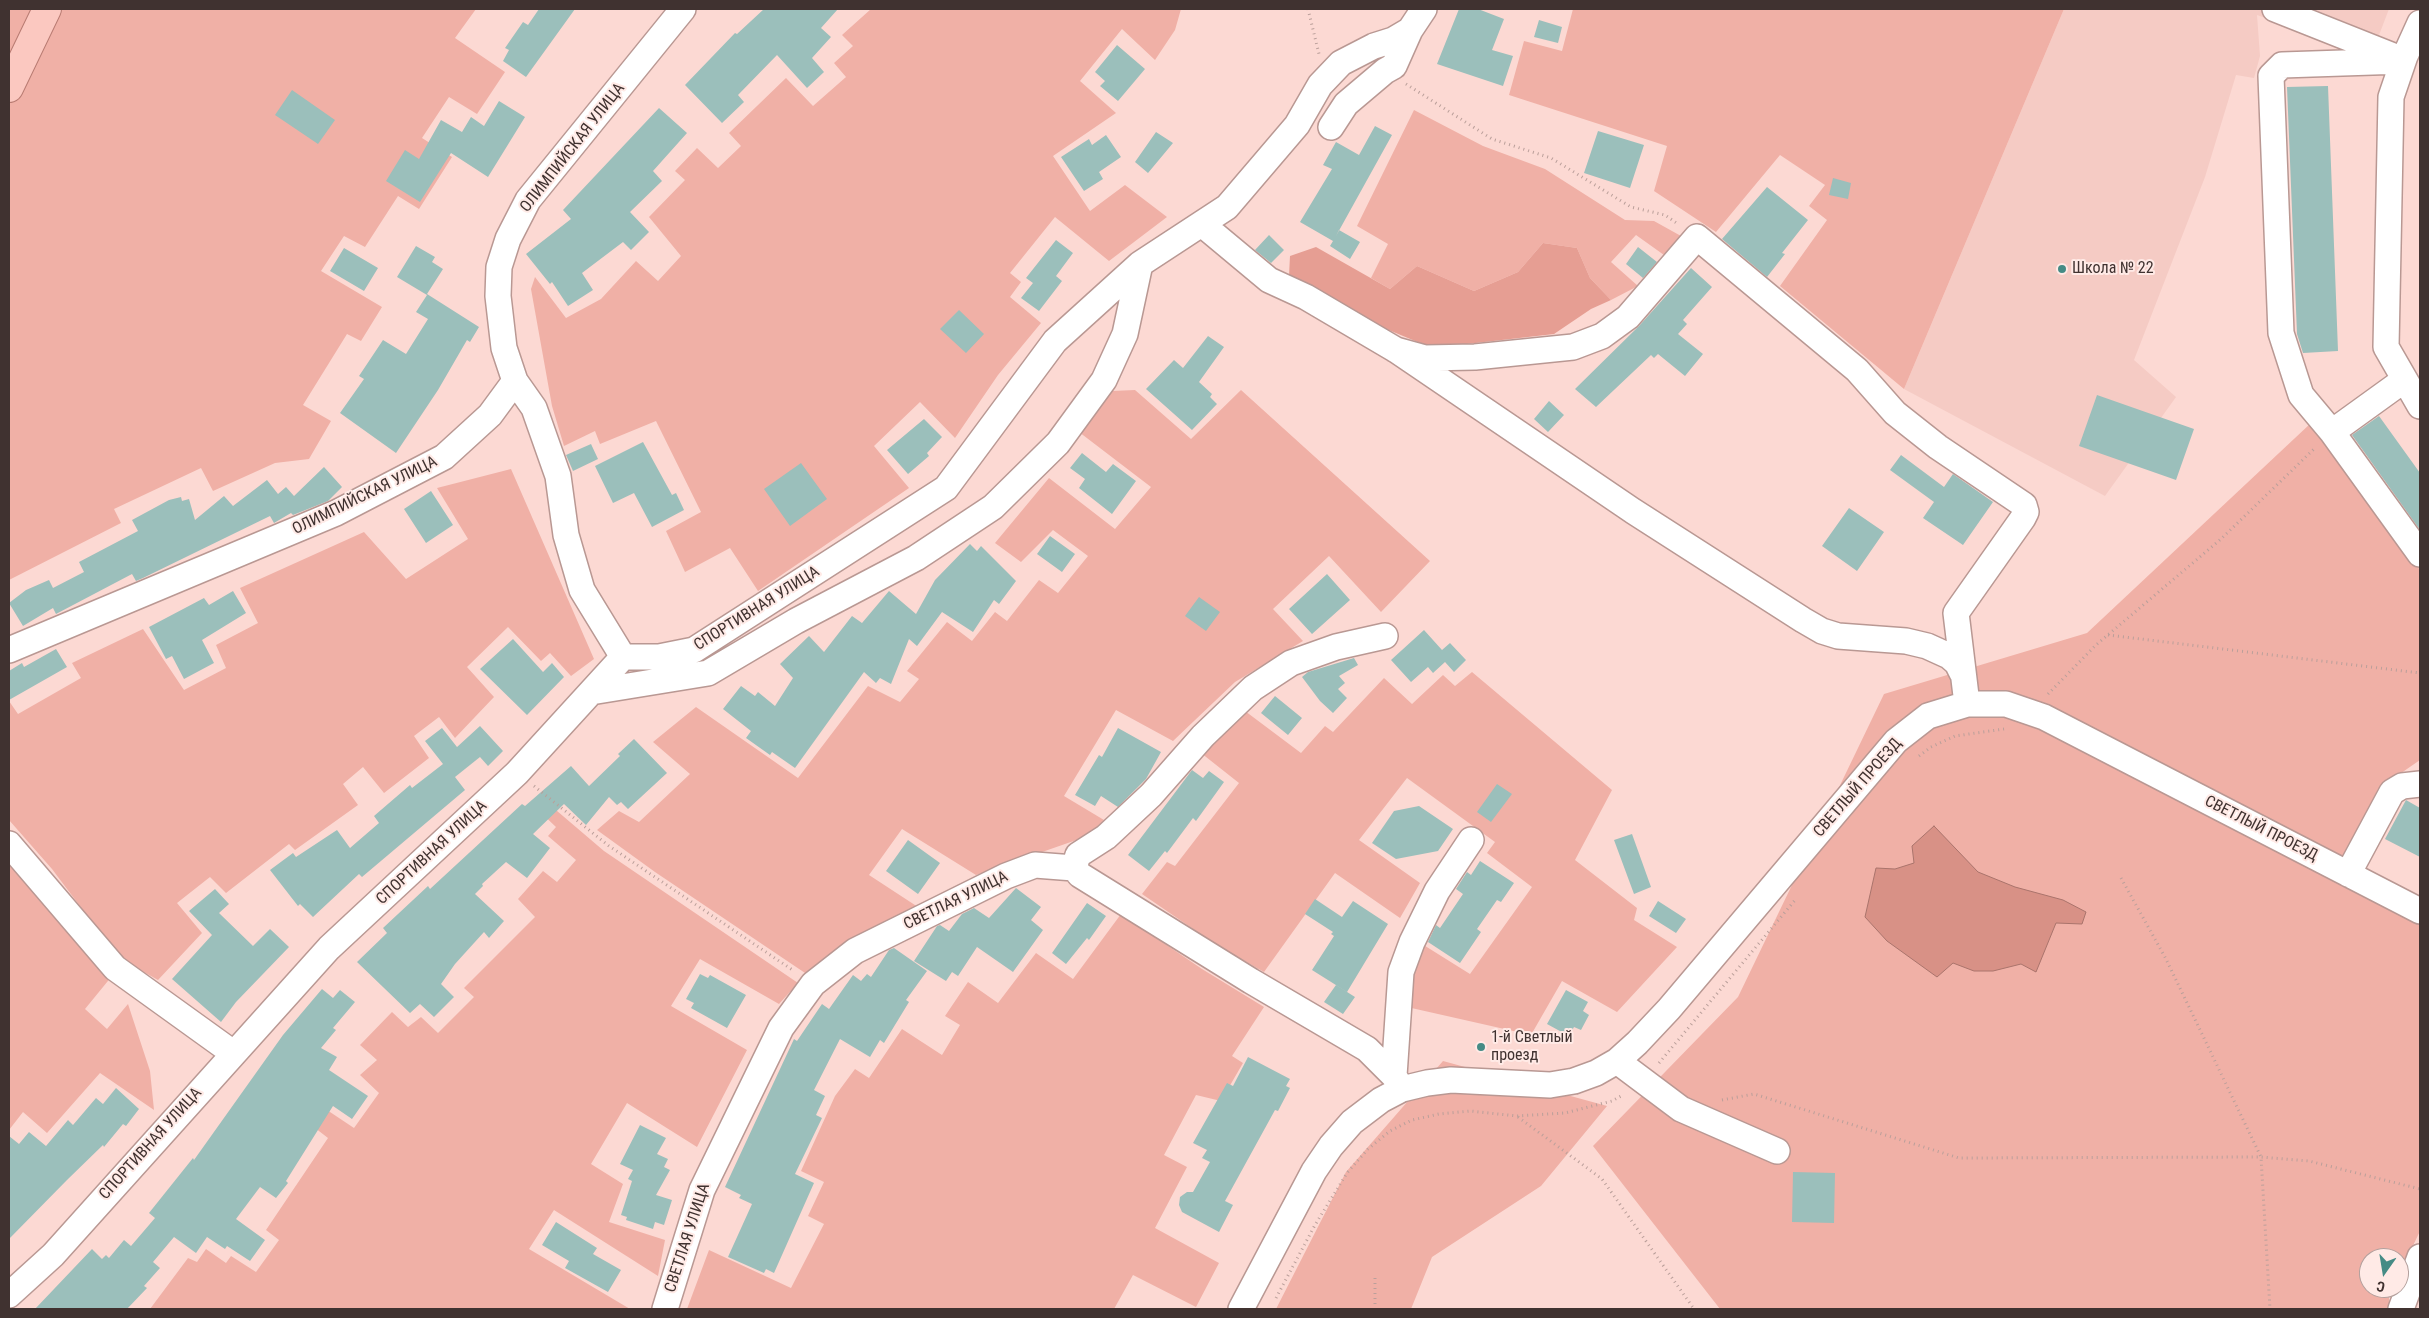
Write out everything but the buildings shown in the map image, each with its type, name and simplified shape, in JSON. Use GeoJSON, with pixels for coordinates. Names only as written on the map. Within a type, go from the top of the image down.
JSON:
{"type":"FeatureCollection","features":[{"type":"Feature","properties":{"kind":"main road"},"geometry":{"type":"LineString","coordinates":[[9,88],[47,9]]}},
{"type":"Feature","properties":{"kind":"street","name":"ОЛИМПИЙСКАЯ УЛИЦА"},"geometry":{"type":"LineString","coordinates":[[9,650],[336,513],[444,457],[490,414],[515,381],[504,348],[498,296],[499,267],[508,240],[528,200],[683,9]]}},
{"type":"Feature","properties":{"kind":"street"},"geometry":{"type":"LineString","coordinates":[[1331,128],[1346,104],[1385,71],[1394,66],[1410,30],[1424,9]]}},
{"type":"Feature","properties":{"kind":"street"},"geometry":{"type":"LineString","coordinates":[[2275,9],[2403,61]]}},
{"type":"Feature","properties":{"kind":"street"},"geometry":{"type":"LineString","coordinates":[[2420,22],[2403,61],[2391,97],[2386,347],[2420,406]]}},
{"type":"Feature","properties":{"kind":"street","name":"СПОРТИВНАЯ УЛИЦА"},"geometry":{"type":"LineString","coordinates":[[9,1295],[53,1255],[329,948],[517,773],[623,657],[659,657],[694,650],[946,488],[1055,341],[1140,264],[1227,208],[1297,125],[1320,85],[1341,63],[1410,30]]}},
{"type":"Feature","properties":{"kind":"street"},"geometry":{"type":"LineString","coordinates":[[2403,61],[2282,65],[2271,76],[2281,334],[2301,395],[2332,432],[2420,554]]}},
{"type":"Feature","properties":{"kind":"street"},"geometry":{"type":"LineString","coordinates":[[1203,225],[1269,280],[1306,297],[1396,350],[1633,511],[1822,631],[1838,636],[1906,641],[1927,646],[1949,656],[1957,663],[1962,673]]}},
{"type":"Feature","properties":{"kind":"street"},"geometry":{"type":"LineString","coordinates":[[1396,350],[1425,358],[1475,357],[1573,347],[1602,336],[1628,317],[1697,237],[1857,370],[1895,413],[1938,447],[2024,505],[2026,512],[2023,518],[1956,613],[1967,704]]}},
{"type":"Feature","properties":{"kind":"street"},"geometry":{"type":"LineString","coordinates":[[591,692],[708,673],[796,621],[916,558],[993,507],[1058,443],[1104,380],[1125,334],[1140,264]]}},
{"type":"Feature","properties":{"kind":"street"},"geometry":{"type":"LineString","coordinates":[[2332,432],[2404,380]]}},
{"type":"Feature","properties":{"kind":"street"},"geometry":{"type":"LineString","coordinates":[[515,381],[534,408],[558,476],[566,535],[582,590],[623,657]]}},
{"type":"Feature","properties":{"kind":"street"},"geometry":{"type":"LineString","coordinates":[[1385,636],[1336,647],[1291,663],[1253,688],[1203,736],[1151,795],[1106,837],[1078,855],[1074,868],[1080,875],[1194,946],[1367,1049],[1398,1082]]}},
{"type":"Feature","properties":{"kind":"street","name":"СВЕТЛЫЙ ПРОЕЗД"},"geometry":{"type":"LineString","coordinates":[[1398,1082],[1451,1080],[1550,1085],[1574,1081],[1588,1076],[1616,1061],[1637,1044],[1669,1008],[1896,742],[1928,716],[1967,704],[2006,704],[2044,716],[2420,911]]}},
{"type":"Feature","properties":{"kind":"street"},"geometry":{"type":"LineString","coordinates":[[2348,874],[2392,792],[2402,786],[2420,784]]}},
{"type":"Feature","properties":{"kind":"street"},"geometry":{"type":"LineString","coordinates":[[1241,1309],[1305,1188],[1332,1146],[1352,1122],[1381,1100],[1398,1082],[1402,972],[1412,942],[1437,891],[1471,840]]}},
{"type":"Feature","properties":{"kind":"street"},"geometry":{"type":"LineString","coordinates":[[9,844],[114,968],[233,1053]]}},
{"type":"Feature","properties":{"kind":"street","name":"СВЕТЛАЯ УЛИЦА"},"geometry":{"type":"LineString","coordinates":[[665,1309],[702,1190],[781,1028],[813,984],[855,951],[1006,876],[1035,865],[1074,868]]}},
{"type":"Feature","properties":{"kind":"street"},"geometry":{"type":"LineString","coordinates":[[1616,1061],[1681,1109],[1777,1151]]}},
{"type":"Feature","properties":{"kind":"street"},"geometry":{"type":"LineString","coordinates":[[2401,1309],[2420,1256]]}},
{"type":"Feature","properties":{"kind":"path"},"geometry":{"type":"LineString","coordinates":[[1308,9],[1321,64],[1320,85]]}},
{"type":"Feature","properties":{"kind":"path"},"geometry":{"type":"LineString","coordinates":[[1385,71],[1492,138],[1551,158],[1631,207],[1665,215],[1697,237]]}},
{"type":"Feature","properties":{"kind":"path"},"geometry":{"type":"LineString","coordinates":[[2107,635],[2420,673]]}},
{"type":"Feature","properties":{"kind":"path"},"geometry":{"type":"LineString","coordinates":[[517,773],[608,846],[813,984]]}},
{"type":"Feature","properties":{"kind":"path"},"geometry":{"type":"LineString","coordinates":[[2121,878],[2166,960],[2261,1157],[2270,1309]]}},
{"type":"Feature","properties":{"kind":"path"},"geometry":{"type":"LineString","coordinates":[[1717,1102],[1754,1094],[1959,1158],[2261,1157],[2309,1161],[2420,1189]]}},
{"type":"Feature","properties":{"kind":"path"},"geometry":{"type":"LineString","coordinates":[[1517,1116],[1602,1180],[1694,1309]]}},
{"type":"Feature","properties":{"kind":"path"},"geometry":{"type":"LineString","coordinates":[[1374,1309],[1375,1277]]}},
{"type":"Feature","properties":{"kind":"shaded area"},"geometry":{"type":"Polygon","coordinates":[[[9,9],[476,9],[455,38],[505,72],[477,114],[449,97],[422,138],[452,157],[419,209],[398,196],[365,247],[344,236],[321,271],[382,307],[361,341],[347,334],[303,405],[331,421],[309,459],[275,463],[213,491],[201,468],[114,509],[121,523],[9,580],[9,9]]]}},
{"type":"Feature","properties":{"kind":"shaded area"},"geometry":{"type":"Polygon","coordinates":[[[871,9],[1181,9],[1175,30],[1155,60],[1122,29],[1080,81],[1116,113],[1053,156],[1090,211],[1125,185],[1167,217],[1109,261],[1055,217],[1010,273],[1021,282],[1010,297],[1041,323],[998,375],[955,438],[920,402],[874,446],[909,488],[758,591],[730,548],[685,572],[666,531],[701,512],[656,421],[600,444],[595,431],[564,446],[552,406],[531,289],[535,277],[566,318],[601,299],[636,261],[658,281],[681,256],[649,217],[685,180],[675,171],[697,148],[718,168],[741,146],[729,133],[786,78],[813,106],[846,77],[834,63],[853,46],[842,35],[871,9]]]}},
{"type":"Feature","properties":{"kind":"shaded area"},"geometry":{"type":"Polygon","coordinates":[[[1573,9],[2064,9],[1904,389],[1780,286],[1827,220],[1809,206],[1825,185],[1780,155],[1716,232],[1654,191],[1667,146],[1509,95],[1524,41],[1562,51],[1573,9]]]}},
{"type":"Feature","properties":{"kind":"shaded area","name":"Школа № 22"},"geometry":{"type":"Polygon","coordinates":[[[2064,9],[2389,9],[2371,56],[2257,15],[2260,56],[2254,78],[2236,75],[2205,177],[2134,360],[2176,397],[2105,496],[1904,389],[2064,9]]]}},
{"type":"Feature","properties":{"kind":"shaded area"},"geometry":{"type":"Polygon","coordinates":[[[1414,110],[1483,146],[1545,169],[1625,220],[1654,221],[1681,236],[1664,255],[1636,235],[1611,262],[1638,286],[1611,300],[1590,278],[1577,248],[1543,243],[1518,272],[1474,291],[1417,266],[1390,289],[1371,278],[1388,244],[1357,226],[1414,110]]]}},
{"type":"Feature","properties":{"kind":"shaded area"},"geometry":{"type":"Polygon","coordinates":[[[1543,243],[1577,248],[1590,278],[1611,300],[1591,309],[1554,334],[1432,348],[1367,321],[1289,276],[1290,256],[1316,247],[1390,289],[1417,266],[1474,291],[1518,272],[1543,243]]]}},
{"type":"Feature","properties":{"kind":"shaded area"},"geometry":{"type":"Polygon","coordinates":[[[1135,390],[1191,439],[1241,390],[1430,561],[1381,612],[1329,556],[1273,609],[1303,641],[1235,682],[1173,741],[1116,710],[1064,796],[1104,820],[1088,836],[976,875],[902,829],[869,875],[921,909],[811,977],[655,872],[597,830],[619,811],[639,822],[690,774],[653,742],[696,707],[798,778],[868,686],[900,702],[919,679],[907,671],[947,622],[972,641],[995,612],[1007,621],[1039,580],[1058,593],[1088,556],[1053,530],[1021,562],[995,543],[1049,478],[1115,529],[1151,487],[1079,432],[1112,391],[1135,390]]]}},
{"type":"Feature","properties":{"kind":"shaded area"},"geometry":{"type":"Polygon","coordinates":[[[2311,423],[2420,570],[2420,760],[2378,789],[2337,876],[2420,920],[2420,1231],[2409,1254],[2409,1248],[2359,1248],[2359,1298],[2389,1298],[2389,1309],[1720,1309],[1593,1146],[1738,997],[1884,694],[2087,633],[2311,423]]]}},
{"type":"Feature","properties":{"kind":"shaded area"},"geometry":{"type":"Polygon","coordinates":[[[511,469],[594,659],[571,676],[550,653],[541,661],[508,627],[467,667],[494,697],[455,738],[439,717],[414,736],[429,758],[384,793],[363,767],[343,784],[358,805],[295,850],[289,844],[226,893],[210,877],[177,903],[202,933],[158,980],[119,958],[52,869],[9,820],[9,701],[18,714],[81,678],[72,663],[143,629],[184,690],[226,668],[216,645],[258,623],[240,588],[364,532],[406,579],[468,539],[437,488],[511,469]]]}},
{"type":"Feature","properties":{"kind":"shaded area"},"geometry":{"type":"Polygon","coordinates":[[[1472,672],[1612,790],[1575,860],[1637,908],[1634,920],[1677,947],[1617,1012],[1562,981],[1531,1035],[1407,1007],[1407,974],[1422,944],[1470,974],[1532,887],[1487,853],[1495,842],[1407,778],[1359,840],[1420,883],[1400,918],[1335,873],[1264,972],[1215,944],[1142,894],[1167,862],[1175,866],[1239,783],[1201,753],[1241,708],[1301,753],[1325,726],[1333,732],[1384,678],[1412,704],[1443,675],[1455,686],[1472,672]]]}},
{"type":"Feature","properties":{"kind":"shaded area"},"geometry":{"type":"Polygon","coordinates":[[[543,799],[604,851],[798,983],[779,1004],[700,959],[671,1006],[747,1050],[697,1147],[627,1103],[591,1164],[623,1184],[609,1222],[665,1240],[658,1276],[554,1210],[529,1249],[630,1309],[150,1309],[188,1258],[197,1262],[206,1249],[226,1263],[231,1256],[256,1272],[279,1240],[266,1230],[328,1138],[306,1121],[318,1104],[354,1128],[379,1093],[360,1075],[377,1060],[360,1045],[392,1012],[408,1027],[421,1017],[438,1033],[474,997],[464,988],[535,917],[518,899],[543,871],[557,882],[576,860],[548,836],[556,827],[535,807],[543,799]]]}},
{"type":"Feature","properties":{"kind":"shaded area"},"geometry":{"type":"Polygon","coordinates":[[[1934,826],[1978,872],[2015,887],[2063,900],[2086,912],[2082,924],[2056,923],[2036,972],[2021,964],[1993,971],[1974,971],[1953,963],[1937,977],[1887,941],[1865,917],[1876,868],[1895,869],[1914,863],[1912,846],[1934,826]]]}},
{"type":"Feature","properties":{"kind":"shaded area"},"geometry":{"type":"Polygon","coordinates":[[[9,858],[112,976],[85,1009],[107,1029],[128,1004],[150,1071],[154,1110],[100,1073],[47,1133],[23,1112],[9,1130],[9,858]]]}},
{"type":"Feature","properties":{"kind":"shaded area"},"geometry":{"type":"Polygon","coordinates":[[[1121,914],[1202,969],[1264,1007],[1232,1056],[1243,1063],[1221,1101],[1196,1095],[1164,1155],[1187,1167],[1155,1228],[1219,1263],[1196,1307],[1133,1275],[1114,1309],[687,1309],[709,1250],[791,1288],[824,1224],[808,1216],[824,1182],[801,1171],[835,1096],[855,1069],[869,1078],[902,1029],[942,1055],[960,1025],[945,1016],[968,982],[998,1003],[1036,953],[1073,979],[1121,914]]]}},
{"type":"Feature","properties":{"kind":"shaded area"},"geometry":{"type":"Polygon","coordinates":[[[1443,1061],[1607,1106],[1541,1186],[1432,1257],[1411,1309],[1276,1309],[1346,1172],[1443,1061]]]}},
{"type":"Feature","properties":{"kind":"place","name":"Школа № 22"},"geometry":{"type":"Point","coordinates":[2062,269]}},
{"type":"Feature","properties":{"kind":"place","name":"1-й Светлый проезд"},"geometry":{"type":"Point","coordinates":[1481,1047]}}]}
